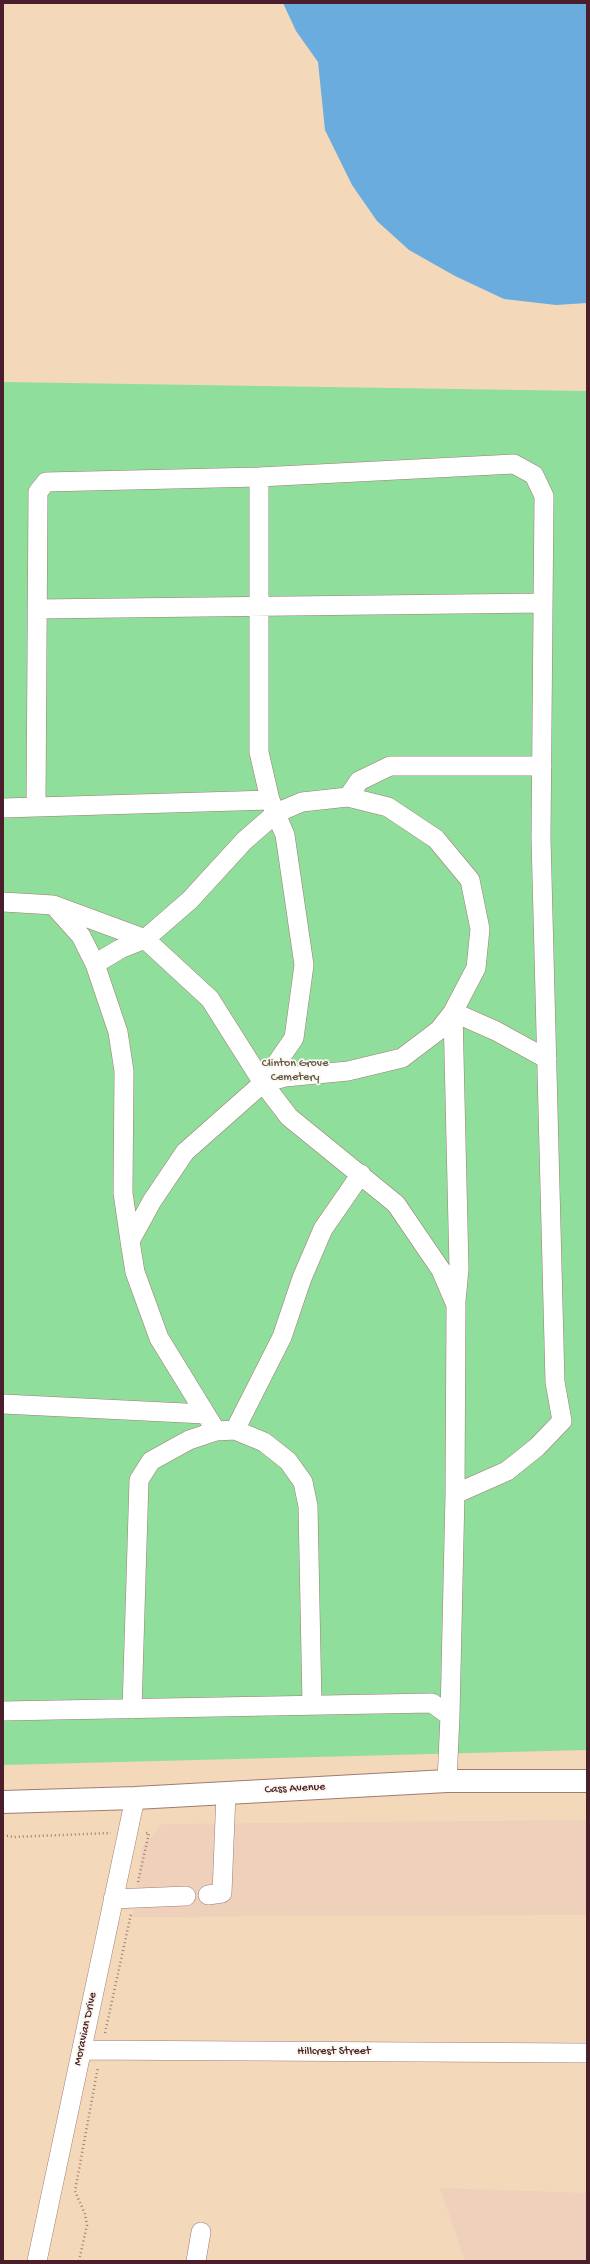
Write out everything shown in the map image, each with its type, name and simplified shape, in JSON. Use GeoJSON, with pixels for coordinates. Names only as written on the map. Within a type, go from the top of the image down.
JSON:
{"type":"FeatureCollection","features":[{"type":"Feature","properties":{"kind":"main road","name":"Cass Avenue"},"geometry":{"type":"LineString","coordinates":[[3,1802],[135,1798],[447,1781],[587,1781]]}},
{"type":"Feature","properties":{"kind":"street"},"geometry":{"type":"LineString","coordinates":[[36,807],[38,492],[46,482],[259,477],[514,464],[534,475],[544,496],[541,838],[555,1382],[562,1421],[537,1447],[507,1471],[455,1494]]}},
{"type":"Feature","properties":{"kind":"street"},"geometry":{"type":"LineString","coordinates":[[130,1241],[152,1201],[184,1152],[263,1083],[294,1038],[304,965],[285,835],[273,807],[259,752],[259,477]]}},
{"type":"Feature","properties":{"kind":"street"},"geometry":{"type":"LineString","coordinates":[[37,609],[543,604]]}},
{"type":"Feature","properties":{"kind":"street"},"geometry":{"type":"LineString","coordinates":[[348,797],[359,781],[390,766],[542,766]]}},
{"type":"Feature","properties":{"kind":"street"},"geometry":{"type":"LineString","coordinates":[[3,808],[273,807],[348,797],[388,807],[436,839],[470,880],[480,929],[476,968],[453,1012],[440,1030],[402,1058],[348,1070],[285,1077],[263,1083]]}},
{"type":"Feature","properties":{"kind":"street"},"geometry":{"type":"LineString","coordinates":[[95,964],[120,949],[145,939],[190,900],[273,807]]}},
{"type":"Feature","properties":{"kind":"street"},"geometry":{"type":"LineString","coordinates":[[3,902],[53,905],[145,939],[210,999],[263,1083],[289,1117],[396,1204],[441,1270],[456,1305]]}},
{"type":"Feature","properties":{"kind":"street"},"geometry":{"type":"LineString","coordinates":[[53,905],[81,936],[95,964],[118,1032],[124,1071],[122,1193],[135,1272],[159,1338],[216,1431]]}},
{"type":"Feature","properties":{"kind":"street"},"geometry":{"type":"LineString","coordinates":[[453,1012],[496,1031],[547,1059]]}},
{"type":"Feature","properties":{"kind":"street"},"geometry":{"type":"LineString","coordinates":[[447,1781],[455,1494],[456,1305],[459,1269],[453,1012]]}},
{"type":"Feature","properties":{"kind":"street"},"geometry":{"type":"LineString","coordinates":[[235,1430],[282,1337],[302,1278],[323,1229],[361,1174]]}},
{"type":"Feature","properties":{"kind":"street"},"geometry":{"type":"LineString","coordinates":[[3,1404],[205,1414]]}},
{"type":"Feature","properties":{"kind":"street"},"geometry":{"type":"LineString","coordinates":[[132,1709],[139,1480],[151,1461],[189,1440],[216,1431],[235,1430],[264,1442],[288,1461],[302,1482],[308,1506],[312,1705]]}},
{"type":"Feature","properties":{"kind":"street"},"geometry":{"type":"LineString","coordinates":[[3,1711],[432,1703],[450,1716]]}},
{"type":"Feature","properties":{"kind":"street"},"geometry":{"type":"LineString","coordinates":[[208,1895],[222,1893],[226,1793]]}},
{"type":"Feature","properties":{"kind":"street","name":"Moravian Drive"},"geometry":{"type":"LineString","coordinates":[[37,2261],[135,1798]]}},
{"type":"Feature","properties":{"kind":"street"},"geometry":{"type":"LineString","coordinates":[[113,1899],[186,1896]]}},
{"type":"Feature","properties":{"kind":"street","name":"Hillcrest Street"},"geometry":{"type":"LineString","coordinates":[[82,2050],[587,2054]]}},
{"type":"Feature","properties":{"kind":"street"},"geometry":{"type":"LineString","coordinates":[[196,2261],[201,2232]]}},
{"type":"Feature","properties":{"kind":"path"},"geometry":{"type":"LineString","coordinates":[[3,1835],[13,1837],[91,1833]]}},
{"type":"Feature","properties":{"kind":"path"},"geometry":{"type":"LineString","coordinates":[[79,2261],[86,2225],[85,2214],[75,2191],[102,2050],[149,1833]]}},
{"type":"Feature","properties":{"kind":"shaded area"},"geometry":{"type":"Polygon","coordinates":[[[587,1820],[587,1915],[132,1917],[142,1847],[162,1824],[587,1820]]]}},
{"type":"Feature","properties":{"kind":"shaded area"},"geometry":{"type":"Polygon","coordinates":[[[440,2188],[587,2193],[587,2261],[465,2261],[440,2188]]]}},
{"type":"Feature","properties":{"kind":"green space","name":"Clinton Grove Cemetery"},"geometry":{"type":"Polygon","coordinates":[[[3,382],[587,391],[587,1750],[3,1765],[3,382]]]}},
{"type":"Feature","properties":{"kind":"water"},"geometry":{"type":"Polygon","coordinates":[[[283,3],[587,3],[587,303],[556,305],[504,299],[455,276],[409,250],[377,221],[352,185],[325,130],[318,62],[296,31],[283,3]]]}}]}
